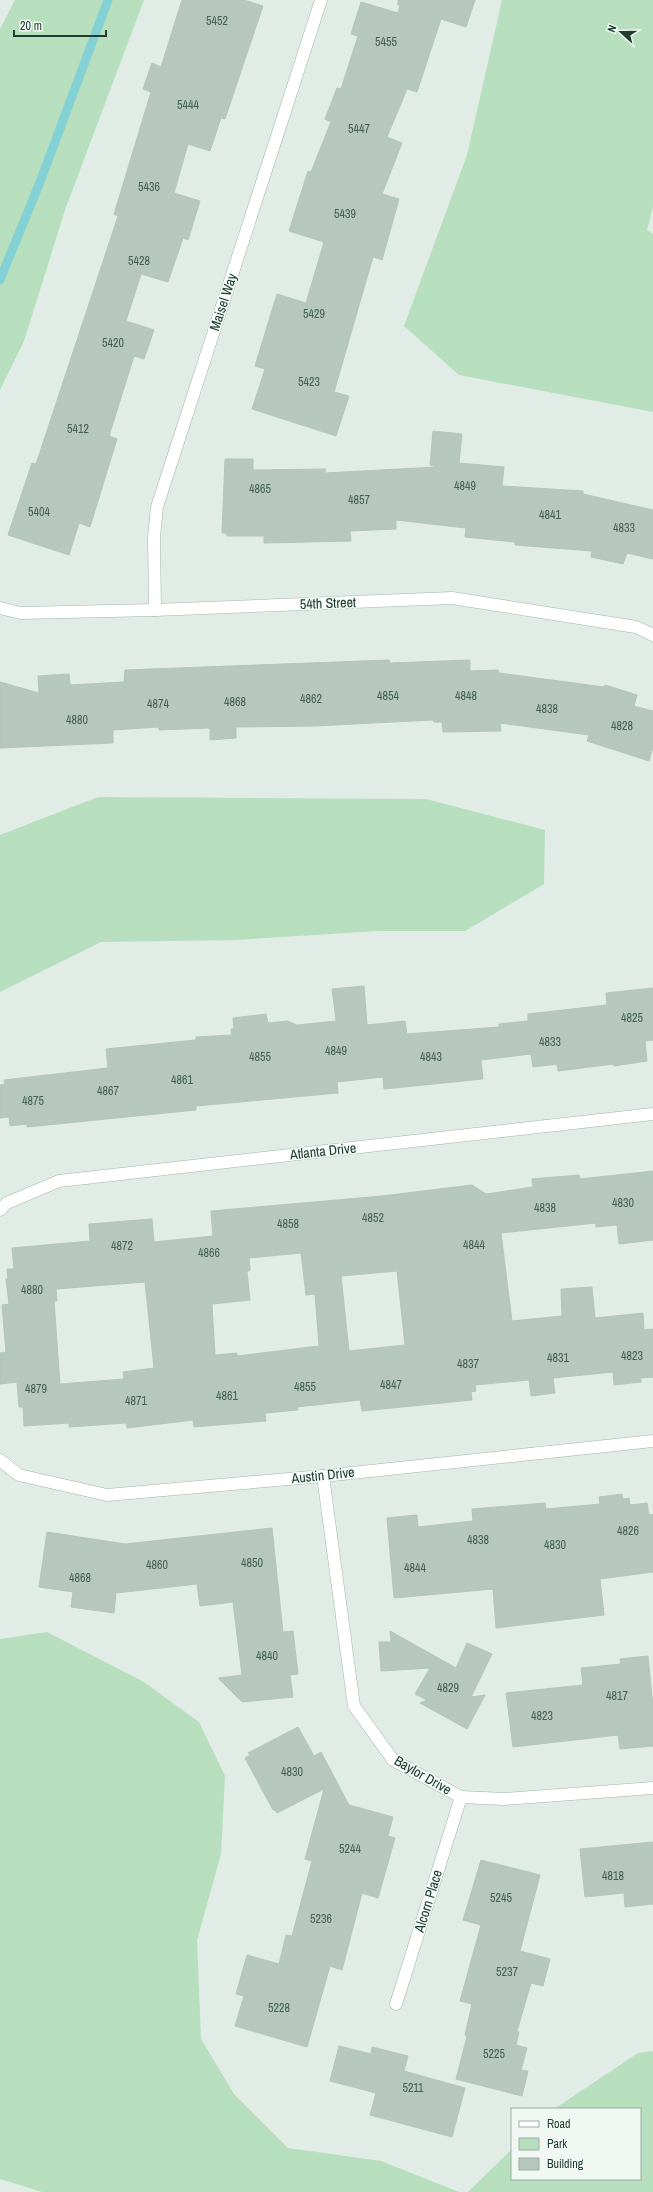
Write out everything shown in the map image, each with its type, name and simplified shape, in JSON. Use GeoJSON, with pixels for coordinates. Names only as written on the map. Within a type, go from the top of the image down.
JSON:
{"type":"FeatureCollection","features":[{"type":"Feature","properties":{"kind":"street","name":"Maisel Way"},"geometry":{"type":"LineString","coordinates":[[155,610],[154,537],[157,507],[321,0]]}},
{"type":"Feature","properties":{"kind":"street","name":"54th Street"},"geometry":{"type":"LineString","coordinates":[[0,608],[21,613],[155,610],[452,598],[636,627],[653,636]]}},
{"type":"Feature","properties":{"kind":"street","name":"Atlanta Drive"},"geometry":{"type":"LineString","coordinates":[[0,1210],[7,1203],[59,1181],[653,1114]]}},
{"type":"Feature","properties":{"kind":"street","name":"Austin Drive"},"geometry":{"type":"LineString","coordinates":[[0,1460],[19,1475],[107,1496],[323,1476],[653,1441]]}},
{"type":"Feature","properties":{"kind":"street","name":"Baylor Drive"},"geometry":{"type":"LineString","coordinates":[[323,1476],[354,1706],[393,1760],[461,1797],[504,1799],[653,1788]]}},
{"type":"Feature","properties":{"kind":"street","name":"Alcorn Place"},"geometry":{"type":"LineString","coordinates":[[396,2004],[461,1797]]}},
{"type":"Feature","properties":{"kind":"green space"},"geometry":{"type":"Polygon","coordinates":[[[15,0],[144,0],[65,210],[24,341],[0,390],[0,29],[15,0]]]}},
{"type":"Feature","properties":{"kind":"green space"},"geometry":{"type":"Polygon","coordinates":[[[502,0],[653,0],[653,207],[647,230],[653,234],[653,412],[459,375],[404,326],[467,155],[502,0]]]}},
{"type":"Feature","properties":{"kind":"green space"},"geometry":{"type":"Polygon","coordinates":[[[98,797],[426,799],[545,830],[544,884],[465,931],[378,931],[236,940],[101,942],[0,992],[0,835],[98,797]]]}},
{"type":"Feature","properties":{"kind":"green space"},"geometry":{"type":"Polygon","coordinates":[[[47,1632],[144,1682],[199,1722],[225,1776],[221,1854],[197,1940],[201,2039],[234,2094],[288,2148],[381,2161],[459,2192],[42,2192],[0,2179],[0,1639],[47,1632]]]}},
{"type":"Feature","properties":{"kind":"green space"},"geometry":{"type":"Polygon","coordinates":[[[653,2051],[653,2192],[468,2192],[511,2150],[511,2180],[641,2180],[641,2108],[556,2108],[638,2053],[653,2051]]]}},
{"type":"Feature","properties":{"kind":"building"},"geometry":{"type":"Polygon","coordinates":[[[182,0],[244,0],[263,6],[225,119],[221,118],[210,151],[188,144],[174,193],[200,201],[188,240],[183,238],[168,282],[141,274],[126,321],[154,330],[144,359],[134,356],[109,436],[117,439],[90,527],[79,523],[69,555],[8,535],[32,463],[36,464],[118,216],[114,214],[151,92],[143,89],[152,63],[161,67],[182,0]]]}},
{"type":"Feature","properties":{"kind":"building"},"geometry":{"type":"Polygon","coordinates":[[[398,0],[475,0],[466,27],[441,19],[417,92],[407,89],[387,137],[402,143],[382,194],[399,199],[382,260],[373,257],[334,392],[349,396],[336,436],[252,409],[265,369],[255,366],[277,294],[306,303],[324,242],[289,231],[308,171],[311,172],[331,122],[325,119],[337,88],[341,89],[358,36],[351,34],[361,2],[398,13],[400,5],[398,5],[398,0]]]}},
{"type":"Feature","properties":{"kind":"building"},"geometry":{"type":"Polygon","coordinates":[[[433,431],[462,434],[459,463],[504,467],[502,486],[583,491],[583,494],[653,510],[653,559],[627,553],[623,564],[591,557],[592,551],[515,545],[515,542],[465,537],[466,528],[396,520],[396,529],[350,531],[351,541],[264,543],[264,536],[227,536],[226,533],[222,533],[225,459],[253,459],[253,470],[326,469],[324,473],[437,467],[430,465],[433,431]]]}},
{"type":"Feature","properties":{"kind":"building"},"geometry":{"type":"Polygon","coordinates":[[[389,660],[390,663],[470,660],[470,671],[498,670],[499,673],[604,687],[605,685],[637,695],[634,706],[653,711],[653,747],[649,761],[587,741],[589,735],[500,723],[501,731],[443,732],[442,722],[434,722],[433,720],[315,726],[236,727],[236,738],[210,740],[210,728],[159,730],[159,727],[113,730],[113,743],[0,748],[0,682],[39,693],[38,676],[69,674],[70,685],[124,682],[125,670],[389,660]]]}},
{"type":"Feature","properties":{"kind":"building"},"geometry":{"type":"Polygon","coordinates":[[[364,986],[367,1025],[405,1021],[407,1034],[499,1027],[499,1024],[528,1021],[528,1014],[607,1005],[606,993],[653,988],[653,1040],[645,1041],[647,1061],[614,1066],[614,1064],[558,1071],[557,1064],[533,1067],[531,1054],[481,1060],[483,1079],[384,1089],[383,1077],[337,1082],[338,1093],[196,1106],[196,1110],[27,1127],[27,1124],[10,1126],[9,1117],[0,1118],[0,1085],[5,1084],[4,1080],[108,1068],[106,1049],[196,1040],[196,1037],[232,1035],[231,1029],[234,1029],[233,1018],[266,1014],[268,1023],[287,1021],[297,1025],[336,1021],[332,989],[364,986]]]}},
{"type":"Feature","properties":{"kind":"building"},"geometry":{"type":"Polygon","coordinates":[[[653,1171],[653,1240],[619,1244],[617,1225],[596,1227],[596,1223],[501,1233],[512,1321],[562,1316],[561,1289],[592,1287],[595,1318],[643,1313],[644,1330],[653,1329],[653,1377],[641,1378],[641,1382],[614,1385],[613,1372],[553,1378],[555,1393],[531,1396],[529,1380],[475,1385],[476,1391],[471,1392],[472,1400],[362,1411],[360,1400],[297,1407],[298,1410],[265,1413],[266,1421],[194,1427],[193,1420],[127,1428],[126,1423],[69,1427],[69,1423],[24,1426],[23,1407],[19,1407],[17,1382],[0,1384],[0,1353],[6,1352],[2,1305],[9,1304],[6,1279],[8,1279],[7,1269],[14,1269],[12,1248],[90,1241],[89,1224],[152,1219],[154,1242],[213,1236],[211,1211],[382,1196],[472,1185],[486,1194],[533,1187],[532,1179],[579,1175],[580,1179],[653,1171]],[[301,1253],[249,1258],[250,1270],[247,1272],[250,1300],[212,1304],[215,1355],[237,1353],[237,1356],[319,1346],[315,1294],[306,1295],[301,1253]],[[397,1271],[341,1276],[349,1351],[405,1345],[397,1271]],[[145,1282],[56,1289],[57,1301],[54,1301],[60,1384],[124,1379],[123,1372],[154,1368],[145,1282]]]}},
{"type":"Feature","properties":{"kind":"building"},"geometry":{"type":"Polygon","coordinates":[[[622,1494],[623,1499],[629,1498],[630,1505],[647,1503],[649,1515],[653,1514],[653,1572],[600,1579],[604,1615],[496,1628],[493,1589],[394,1598],[387,1518],[417,1515],[418,1527],[473,1521],[472,1509],[545,1503],[546,1509],[600,1504],[599,1497],[622,1494]]]}},
{"type":"Feature","properties":{"kind":"building"},"geometry":{"type":"Polygon","coordinates":[[[272,1528],[283,1632],[293,1631],[298,1674],[290,1675],[293,1697],[242,1702],[218,1678],[242,1675],[233,1602],[200,1606],[197,1584],[116,1593],[114,1613],[71,1607],[73,1592],[39,1587],[47,1532],[125,1544],[272,1528]]]}},
{"type":"Feature","properties":{"kind":"building"},"geometry":{"type":"Polygon","coordinates":[[[390,1631],[456,1668],[467,1643],[492,1654],[471,1697],[485,1695],[467,1729],[420,1703],[427,1700],[415,1694],[430,1668],[381,1671],[379,1642],[391,1642],[390,1631]]]}},
{"type":"Feature","properties":{"kind":"building"},"geometry":{"type":"Polygon","coordinates":[[[648,1656],[653,1707],[653,1746],[620,1749],[618,1735],[513,1747],[506,1693],[583,1685],[581,1668],[621,1664],[620,1659],[648,1656]]]}},
{"type":"Feature","properties":{"kind":"building"},"geometry":{"type":"Polygon","coordinates":[[[298,1727],[314,1756],[321,1752],[349,1805],[393,1817],[388,1836],[395,1838],[378,1898],[362,1893],[342,1970],[330,1966],[307,2047],[235,2026],[244,1996],[236,1994],[247,1955],[279,1964],[286,1935],[292,1936],[312,1861],[305,1859],[324,1789],[277,1813],[273,1810],[245,1758],[250,1755],[248,1753],[298,1727]]]}},
{"type":"Feature","properties":{"kind":"building"},"geometry":{"type":"Polygon","coordinates":[[[653,1842],[653,1904],[625,1907],[624,1893],[585,1897],[580,1849],[653,1842]]]}},
{"type":"Feature","properties":{"kind":"building"},"geometry":{"type":"Polygon","coordinates":[[[481,1860],[540,1875],[520,1951],[550,1959],[543,1986],[531,1983],[517,2031],[519,2032],[516,2045],[527,2048],[521,2070],[528,2071],[522,2096],[456,2079],[467,2036],[465,2035],[472,2004],[460,2001],[481,1925],[463,1920],[481,1860]]]}},
{"type":"Feature","properties":{"kind":"building"},"geometry":{"type":"Polygon","coordinates":[[[339,2046],[371,2054],[372,2047],[408,2056],[404,2071],[465,2088],[452,2137],[370,2115],[376,2093],[330,2081],[339,2046]]]}},
{"type":"Feature","properties":{"kind":"waterway"},"geometry":{"type":"LineString","coordinates":[[0,280],[40,182],[108,0]]}}]}
